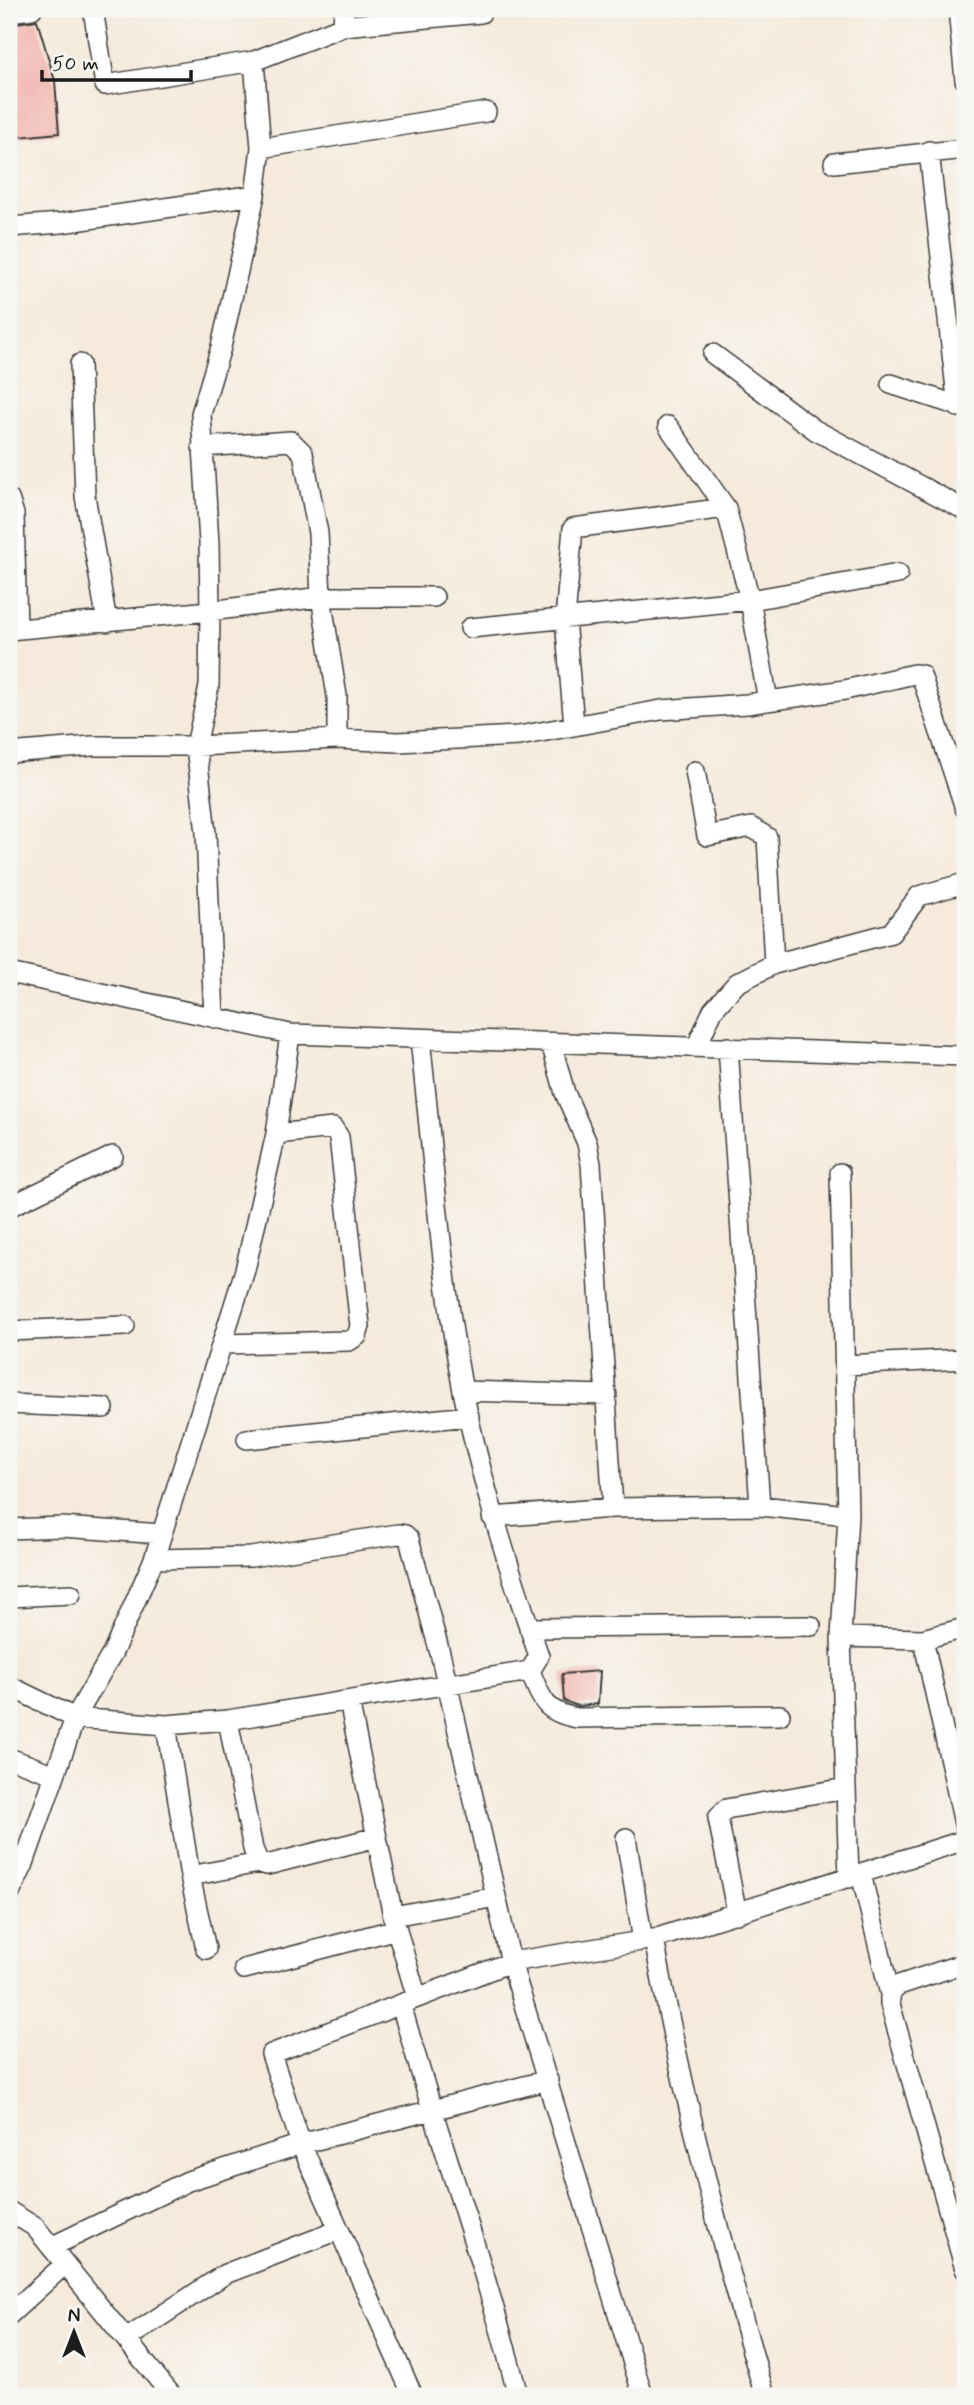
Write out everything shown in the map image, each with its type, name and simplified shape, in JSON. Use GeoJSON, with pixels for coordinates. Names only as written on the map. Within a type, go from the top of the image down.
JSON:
{"type":"FeatureCollection","features":[{"type":"Feature","properties":{"kind":"street"},"geometry":{"type":"LineString","coordinates":[[9,12],[32,9]]}},
{"type":"Feature","properties":{"kind":"street"},"geometry":{"type":"LineString","coordinates":[[93,9],[106,85],[254,61],[344,17],[481,13]]}},
{"type":"Feature","properties":{"kind":"street"},"geometry":{"type":"LineString","coordinates":[[958,9],[965,80]]}},
{"type":"Feature","properties":{"kind":"street"},"geometry":{"type":"LineString","coordinates":[[214,1018],[206,833],[196,747],[209,685],[209,543],[201,414],[221,346],[255,195],[261,148],[254,61]]}},
{"type":"Feature","properties":{"kind":"street"},"geometry":{"type":"LineString","coordinates":[[261,148],[486,112]]}},
{"type":"Feature","properties":{"kind":"street"},"geometry":{"type":"LineString","coordinates":[[834,163],[929,150],[965,149]]}},
{"type":"Feature","properties":{"kind":"street"},"geometry":{"type":"LineString","coordinates":[[891,384],[962,408],[929,150]]}},
{"type":"Feature","properties":{"kind":"street"},"geometry":{"type":"LineString","coordinates":[[9,227],[61,223],[255,195]]}},
{"type":"Feature","properties":{"kind":"street"},"geometry":{"type":"LineString","coordinates":[[713,354],[815,430],[965,510]]}},
{"type":"Feature","properties":{"kind":"street"},"geometry":{"type":"LineString","coordinates":[[80,364],[85,496],[107,622]]}},
{"type":"Feature","properties":{"kind":"street"},"geometry":{"type":"LineString","coordinates":[[668,426],[726,509],[750,600],[768,701]]}},
{"type":"Feature","properties":{"kind":"street"},"geometry":{"type":"LineString","coordinates":[[202,447],[291,441],[300,446],[317,533],[321,597],[337,696],[337,739]]}},
{"type":"Feature","properties":{"kind":"street"},"geometry":{"type":"LineString","coordinates":[[9,499],[14,514],[13,630],[321,597],[434,597]]}},
{"type":"Feature","properties":{"kind":"street"},"geometry":{"type":"LineString","coordinates":[[574,726],[565,619],[573,528],[726,509]]}},
{"type":"Feature","properties":{"kind":"street"},"geometry":{"type":"LineString","coordinates":[[470,628],[750,600],[898,574]]}},
{"type":"Feature","properties":{"kind":"street"},"geometry":{"type":"LineString","coordinates":[[9,753],[92,747],[196,747],[337,739],[398,742],[519,736],[661,710],[768,701],[921,675],[965,808]]}},
{"type":"Feature","properties":{"kind":"street"},"geometry":{"type":"LineString","coordinates":[[695,771],[707,836],[751,827],[767,837],[774,964]]}},
{"type":"Feature","properties":{"kind":"street"},"geometry":{"type":"LineString","coordinates":[[697,1046],[713,1010],[737,983],[774,964],[891,933],[919,896],[965,883]]}},
{"type":"Feature","properties":{"kind":"street"},"geometry":{"type":"LineString","coordinates":[[9,973],[290,1034],[965,1056]]}},
{"type":"Feature","properties":{"kind":"street"},"geometry":{"type":"LineString","coordinates":[[9,1895],[23,1866],[75,1718],[113,1652],[154,1559],[245,1270],[276,1134],[290,1034]]}},
{"type":"Feature","properties":{"kind":"street"},"geometry":{"type":"LineString","coordinates":[[9,1686],[75,1718],[166,1725],[228,1720],[530,1671],[539,1656],[492,1517],[463,1391],[443,1256],[420,1038]]}},
{"type":"Feature","properties":{"kind":"street"},"geometry":{"type":"LineString","coordinates":[[551,1043],[565,1093],[587,1143],[591,1164],[613,1508]]}},
{"type":"Feature","properties":{"kind":"street"},"geometry":{"type":"LineString","coordinates":[[728,1047],[760,1506]]}},
{"type":"Feature","properties":{"kind":"street"},"geometry":{"type":"LineString","coordinates":[[223,1344],[349,1341],[357,1336],[360,1326],[339,1136],[333,1128],[276,1134]]}},
{"type":"Feature","properties":{"kind":"street"},"geometry":{"type":"LineString","coordinates":[[9,1207],[113,1156]]}},
{"type":"Feature","properties":{"kind":"street"},"geometry":{"type":"LineString","coordinates":[[840,1173],[848,1515],[841,1637],[846,1787],[855,1876],[964,2261]]}},
{"type":"Feature","properties":{"kind":"street"},"geometry":{"type":"LineString","coordinates":[[9,1331],[125,1326]]}},
{"type":"Feature","properties":{"kind":"street"},"geometry":{"type":"LineString","coordinates":[[845,1365],[965,1359]]}},
{"type":"Feature","properties":{"kind":"street"},"geometry":{"type":"LineString","coordinates":[[463,1391],[607,1395]]}},
{"type":"Feature","properties":{"kind":"street"},"geometry":{"type":"LineString","coordinates":[[9,1404],[104,1408]]}},
{"type":"Feature","properties":{"kind":"street"},"geometry":{"type":"LineString","coordinates":[[247,1439],[469,1416]]}},
{"type":"Feature","properties":{"kind":"street"},"geometry":{"type":"LineString","coordinates":[[492,1517],[613,1508],[760,1506],[848,1515]]}},
{"type":"Feature","properties":{"kind":"street"},"geometry":{"type":"LineString","coordinates":[[9,1529],[62,1527],[162,1534]]}},
{"type":"Feature","properties":{"kind":"street"},"geometry":{"type":"LineString","coordinates":[[154,1559],[251,1558],[405,1535],[434,1631],[511,1962],[643,2396]]}},
{"type":"Feature","properties":{"kind":"street"},"geometry":{"type":"LineString","coordinates":[[9,1597],[71,1594]]}},
{"type":"Feature","properties":{"kind":"street"},"geometry":{"type":"LineString","coordinates":[[529,1628],[811,1626]]}},
{"type":"Feature","properties":{"kind":"street"},"geometry":{"type":"LineString","coordinates":[[841,1637],[923,1639],[965,1628]]}},
{"type":"Feature","properties":{"kind":"street"},"geometry":{"type":"LineString","coordinates":[[923,1639],[965,1828]]}},
{"type":"Feature","properties":{"kind":"street"},"geometry":{"type":"LineString","coordinates":[[530,1671],[542,1700],[556,1714],[577,1718],[780,1715]]}},
{"type":"Feature","properties":{"kind":"street"},"geometry":{"type":"LineString","coordinates":[[349,1701],[395,1923],[430,2111],[499,2320],[518,2396]]}},
{"type":"Feature","properties":{"kind":"street"},"geometry":{"type":"LineString","coordinates":[[228,1720],[253,1849],[259,1863]]}},
{"type":"Feature","properties":{"kind":"street"},"geometry":{"type":"LineString","coordinates":[[166,1725],[190,1876],[206,1950]]}},
{"type":"Feature","properties":{"kind":"street"},"geometry":{"type":"LineString","coordinates":[[9,1758],[55,1775]]}},
{"type":"Feature","properties":{"kind":"street"},"geometry":{"type":"LineString","coordinates":[[737,1914],[718,1818],[726,1809],[846,1787]]}},
{"type":"Feature","properties":{"kind":"street"},"geometry":{"type":"LineString","coordinates":[[190,1876],[259,1863],[267,1865],[377,1837]]}},
{"type":"Feature","properties":{"kind":"street"},"geometry":{"type":"LineString","coordinates":[[626,1838],[733,2286],[765,2396]]}},
{"type":"Feature","properties":{"kind":"street"},"geometry":{"type":"LineString","coordinates":[[413,2396],[301,2144],[271,2054],[511,1962],[649,1940],[965,1840]]}},
{"type":"Feature","properties":{"kind":"street"},"geometry":{"type":"LineString","coordinates":[[244,1969],[395,1923],[496,1897]]}},
{"type":"Feature","properties":{"kind":"street"},"geometry":{"type":"LineString","coordinates":[[890,1994],[899,1985],[965,1963]]}},
{"type":"Feature","properties":{"kind":"street"},"geometry":{"type":"LineString","coordinates":[[51,2247],[188,2180],[301,2144],[548,2080]]}},
{"type":"Feature","properties":{"kind":"street"},"geometry":{"type":"LineString","coordinates":[[9,2211],[35,2227],[172,2396]]}},
{"type":"Feature","properties":{"kind":"street"},"geometry":{"type":"LineString","coordinates":[[126,2339],[225,2274],[340,2230]]}},
{"type":"Feature","properties":{"kind":"street"},"geometry":{"type":"LineString","coordinates":[[9,2315],[65,2264]]}},
{"type":"Feature","properties":{"kind":"building"},"geometry":{"type":"Polygon","coordinates":[[[37,20],[55,81],[59,133],[9,138],[9,24],[37,20]]]}},
{"type":"Feature","properties":{"kind":"building"},"geometry":{"type":"Polygon","coordinates":[[[600,1671],[598,1704],[578,1706],[564,1701],[562,1674],[600,1671]]]}}]}
